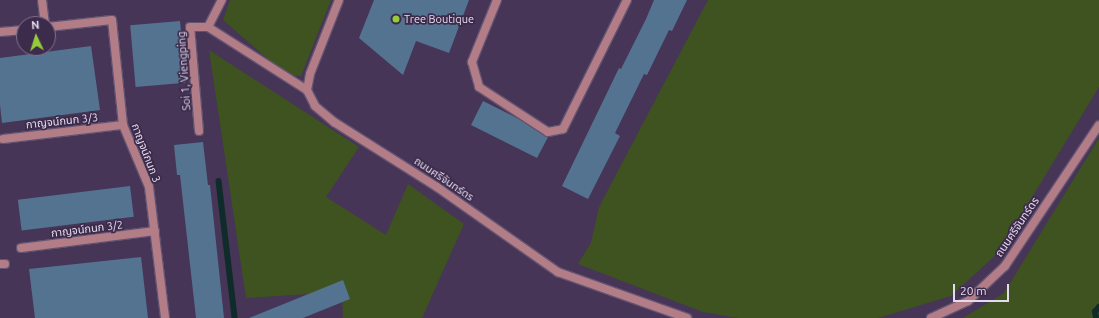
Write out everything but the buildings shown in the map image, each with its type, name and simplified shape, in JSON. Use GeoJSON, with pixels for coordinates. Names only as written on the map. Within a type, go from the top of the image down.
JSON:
{"type":"FeatureCollection","features":[{"type":"Feature","properties":{"kind":"street"},"geometry":{"type":"LineString","coordinates":[[42,0],[44,16]]}},
{"type":"Feature","properties":{"kind":"street"},"geometry":{"type":"LineString","coordinates":[[208,27],[222,0]]}},
{"type":"Feature","properties":{"kind":"street"},"geometry":{"type":"LineString","coordinates":[[307,90],[310,74],[339,0]]}},
{"type":"Feature","properties":{"kind":"street"},"geometry":{"type":"LineString","coordinates":[[497,0],[472,62],[479,87],[548,132],[563,129],[626,0]]}},
{"type":"Feature","properties":{"kind":"street","name":"กาญจน์กนก 3"},"geometry":{"type":"LineString","coordinates":[[56,26],[112,20],[123,125],[149,187],[165,318]]}},
{"type":"Feature","properties":{"kind":"street","name":"Soi 1, Viengping"},"geometry":{"type":"LineString","coordinates":[[199,131],[190,27],[208,27]]}},
{"type":"Feature","properties":{"kind":"street","name":"ถนนศรีจันทร์ดร"},"geometry":{"type":"LineString","coordinates":[[208,27],[307,90],[315,106],[334,122],[437,187],[558,272],[667,315],[687,318]]}},
{"type":"Feature","properties":{"kind":"street"},"geometry":{"type":"LineString","coordinates":[[0,32],[16,31]]}},
{"type":"Feature","properties":{"kind":"street","name":"กาญจน์กนก 3/3"},"geometry":{"type":"LineString","coordinates":[[3,139],[123,125]]}},
{"type":"Feature","properties":{"kind":"street","name":"ถนนศรีจันทร์ดร"},"geometry":{"type":"LineString","coordinates":[[931,318],[968,301],[1005,266],[1099,125]]}},
{"type":"Feature","properties":{"kind":"street","name":"กาญจน์กนก 3/2"},"geometry":{"type":"LineString","coordinates":[[21,248],[155,231]]}},
{"type":"Feature","properties":{"kind":"green space"},"geometry":{"type":"Polygon","coordinates":[[[230,0],[331,0],[301,76],[286,75],[223,20],[230,0]]]}},
{"type":"Feature","properties":{"kind":"green space"},"geometry":{"type":"Polygon","coordinates":[[[708,0],[1099,0],[1099,87],[998,253],[951,296],[878,318],[738,318],[703,312],[578,264],[591,243],[599,207],[708,0]]]}},
{"type":"Feature","properties":{"kind":"green space"},"geometry":{"type":"Polygon","coordinates":[[[209,50],[359,147],[326,197],[386,235],[408,184],[464,224],[422,318],[343,318],[342,292],[246,298],[209,50]]]}},
{"type":"Feature","properties":{"kind":"green space"},"geometry":{"type":"Polygon","coordinates":[[[1099,138],[1099,318],[963,318],[1004,293],[1099,138]]]}},
{"type":"Feature","properties":{"kind":"waterway"},"geometry":{"type":"LineString","coordinates":[[219,181],[235,318]]}},
{"type":"Feature","properties":{"kind":"waterway"},"geometry":{"type":"LineString","coordinates":[[1096,318],[1095,312],[1099,307]]}},
{"type":"Feature","properties":{"kind":"place","name":"Tree Boutique"},"geometry":{"type":"Point","coordinates":[396,19]}}]}
